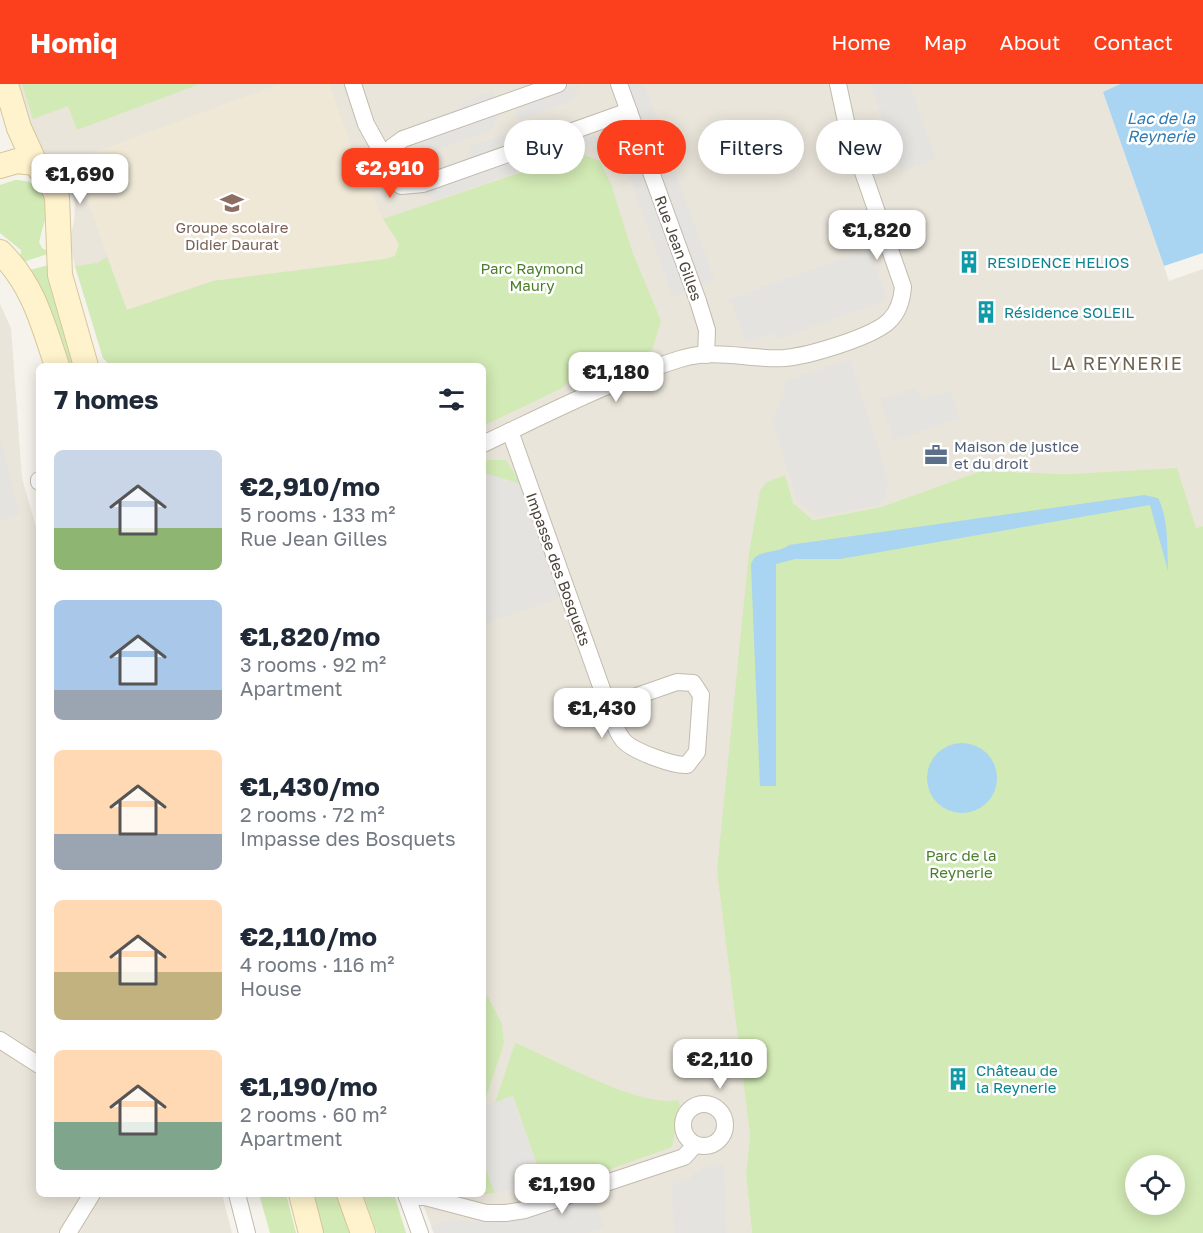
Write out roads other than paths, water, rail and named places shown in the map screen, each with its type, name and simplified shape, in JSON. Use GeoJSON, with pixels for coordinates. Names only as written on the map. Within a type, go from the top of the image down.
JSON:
{"type":"FeatureCollection","features":[{"type":"Feature","properties":{"kind":"main road"},"geometry":{"type":"LineString","coordinates":[[6,84],[19,128],[34,163],[52,184],[57,197],[60,275],[85,363]]}},
{"type":"Feature","properties":{"kind":"main road"},"geometry":{"type":"LineString","coordinates":[[0,166],[16,161],[34,163]]}},
{"type":"Feature","properties":{"kind":"main road"},"geometry":{"type":"LineString","coordinates":[[1,253],[16,270],[36,300],[56,363]]}},
{"type":"Feature","properties":{"kind":"main road"},"geometry":{"type":"LineString","coordinates":[[302,1197],[311,1233]]}},
{"type":"Feature","properties":{"kind":"main road"},"geometry":{"type":"LineString","coordinates":[[350,1197],[363,1233]]}},
{"type":"Feature","properties":{"kind":"street"},"geometry":{"type":"LineString","coordinates":[[353,84],[366,124],[390,172],[402,186],[423,184],[629,111]]}},
{"type":"Feature","properties":{"kind":"street"},"geometry":{"type":"LineString","coordinates":[[386,160],[392,147],[403,140],[558,84]]}},
{"type":"Feature","properties":{"kind":"street","name":"Rue Jean Gilles"},"geometry":{"type":"LineString","coordinates":[[619,84],[698,301],[707,330],[706,355]]}},
{"type":"Feature","properties":{"kind":"street"},"geometry":{"type":"LineString","coordinates":[[486,443],[574,401],[682,358],[728,354],[751,357],[807,355],[870,333],[890,321],[902,298],[903,287],[847,126],[838,84]]}},
{"type":"Feature","properties":{"kind":"street","name":"Impasse des Bosquets"},"geometry":{"type":"LineString","coordinates":[[510,431],[608,706],[618,732],[625,743],[679,766],[687,765],[693,760],[697,752],[701,695],[693,683],[677,682],[608,706]]}},
{"type":"Feature","properties":{"kind":"street"},"geometry":{"type":"LineString","coordinates":[[0,1040],[36,1063]]}},
{"type":"Feature","properties":{"kind":"street"},"geometry":{"type":"LineString","coordinates":[[425,1197],[486,1214],[518,1211],[684,1156],[695,1145]]}},
{"type":"Feature","properties":{"kind":"street"},"geometry":{"type":"LineString","coordinates":[[68,1233],[90,1197]]}},
{"type":"Feature","properties":{"kind":"street"},"geometry":{"type":"LineString","coordinates":[[238,1197],[247,1233]]}},
{"type":"Feature","properties":{"kind":"street"},"geometry":{"type":"LineString","coordinates":[[406,1197],[420,1233]]}},
{"type":"Feature","properties":{"kind":"water","name":"Lac de la Reynerie"},"geometry":{"type":"Polygon","coordinates":[[[1120,84],[1203,84],[1203,253],[1164,266],[1103,92],[1120,84]]]}},
{"type":"Feature","properties":{"kind":"water"},"geometry":{"type":"Polygon","coordinates":[[[1144,495],[1158,498],[1162,506],[1167,534],[1168,571],[1150,505],[840,559],[795,559],[776,564],[776,786],[760,786],[751,565],[757,556],[789,545],[1144,495]]]}},
{"type":"Feature","properties":{"kind":"water"},"geometry":{"type":"Polygon","coordinates":[[[969,743],[982,749],[991,758],[995,764],[997,778],[995,792],[987,803],[976,811],[955,813],[937,803],[929,792],[927,771],[937,753],[948,745],[969,743]]]}},
{"type":"Feature","properties":{"kind":"place","name":"Groupe scolaire Didier Daurat"},"geometry":{"type":"Point","coordinates":[232,203]}},
{"type":"Feature","properties":{"kind":"place","name":"RESIDENCE HELIOS"},"geometry":{"type":"Point","coordinates":[969,262]}},
{"type":"Feature","properties":{"kind":"place","name":"Résidence SOLEIL"},"geometry":{"type":"Point","coordinates":[986,312]}},
{"type":"Feature","properties":{"kind":"place","name":"Maison de justice et du droit"},"geometry":{"type":"Point","coordinates":[936,455]}},
{"type":"Feature","properties":{"kind":"place","name":"Château de la Reynerie"},"geometry":{"type":"Point","coordinates":[958,1079]}},
{"type":"Feature","properties":{"kind":"district","name":"LA REYNERIE"},"geometry":{"type":"Point","coordinates":[1117,363]}},
{"type":"Feature","properties":{"kind":"park label","name":"Parc Raymond Maury"},"geometry":{"type":"Point","coordinates":[532,276]}},
{"type":"Feature","properties":{"kind":"park label","name":"Parc de la Reynerie"},"geometry":{"type":"Point","coordinates":[961,864]}}]}
